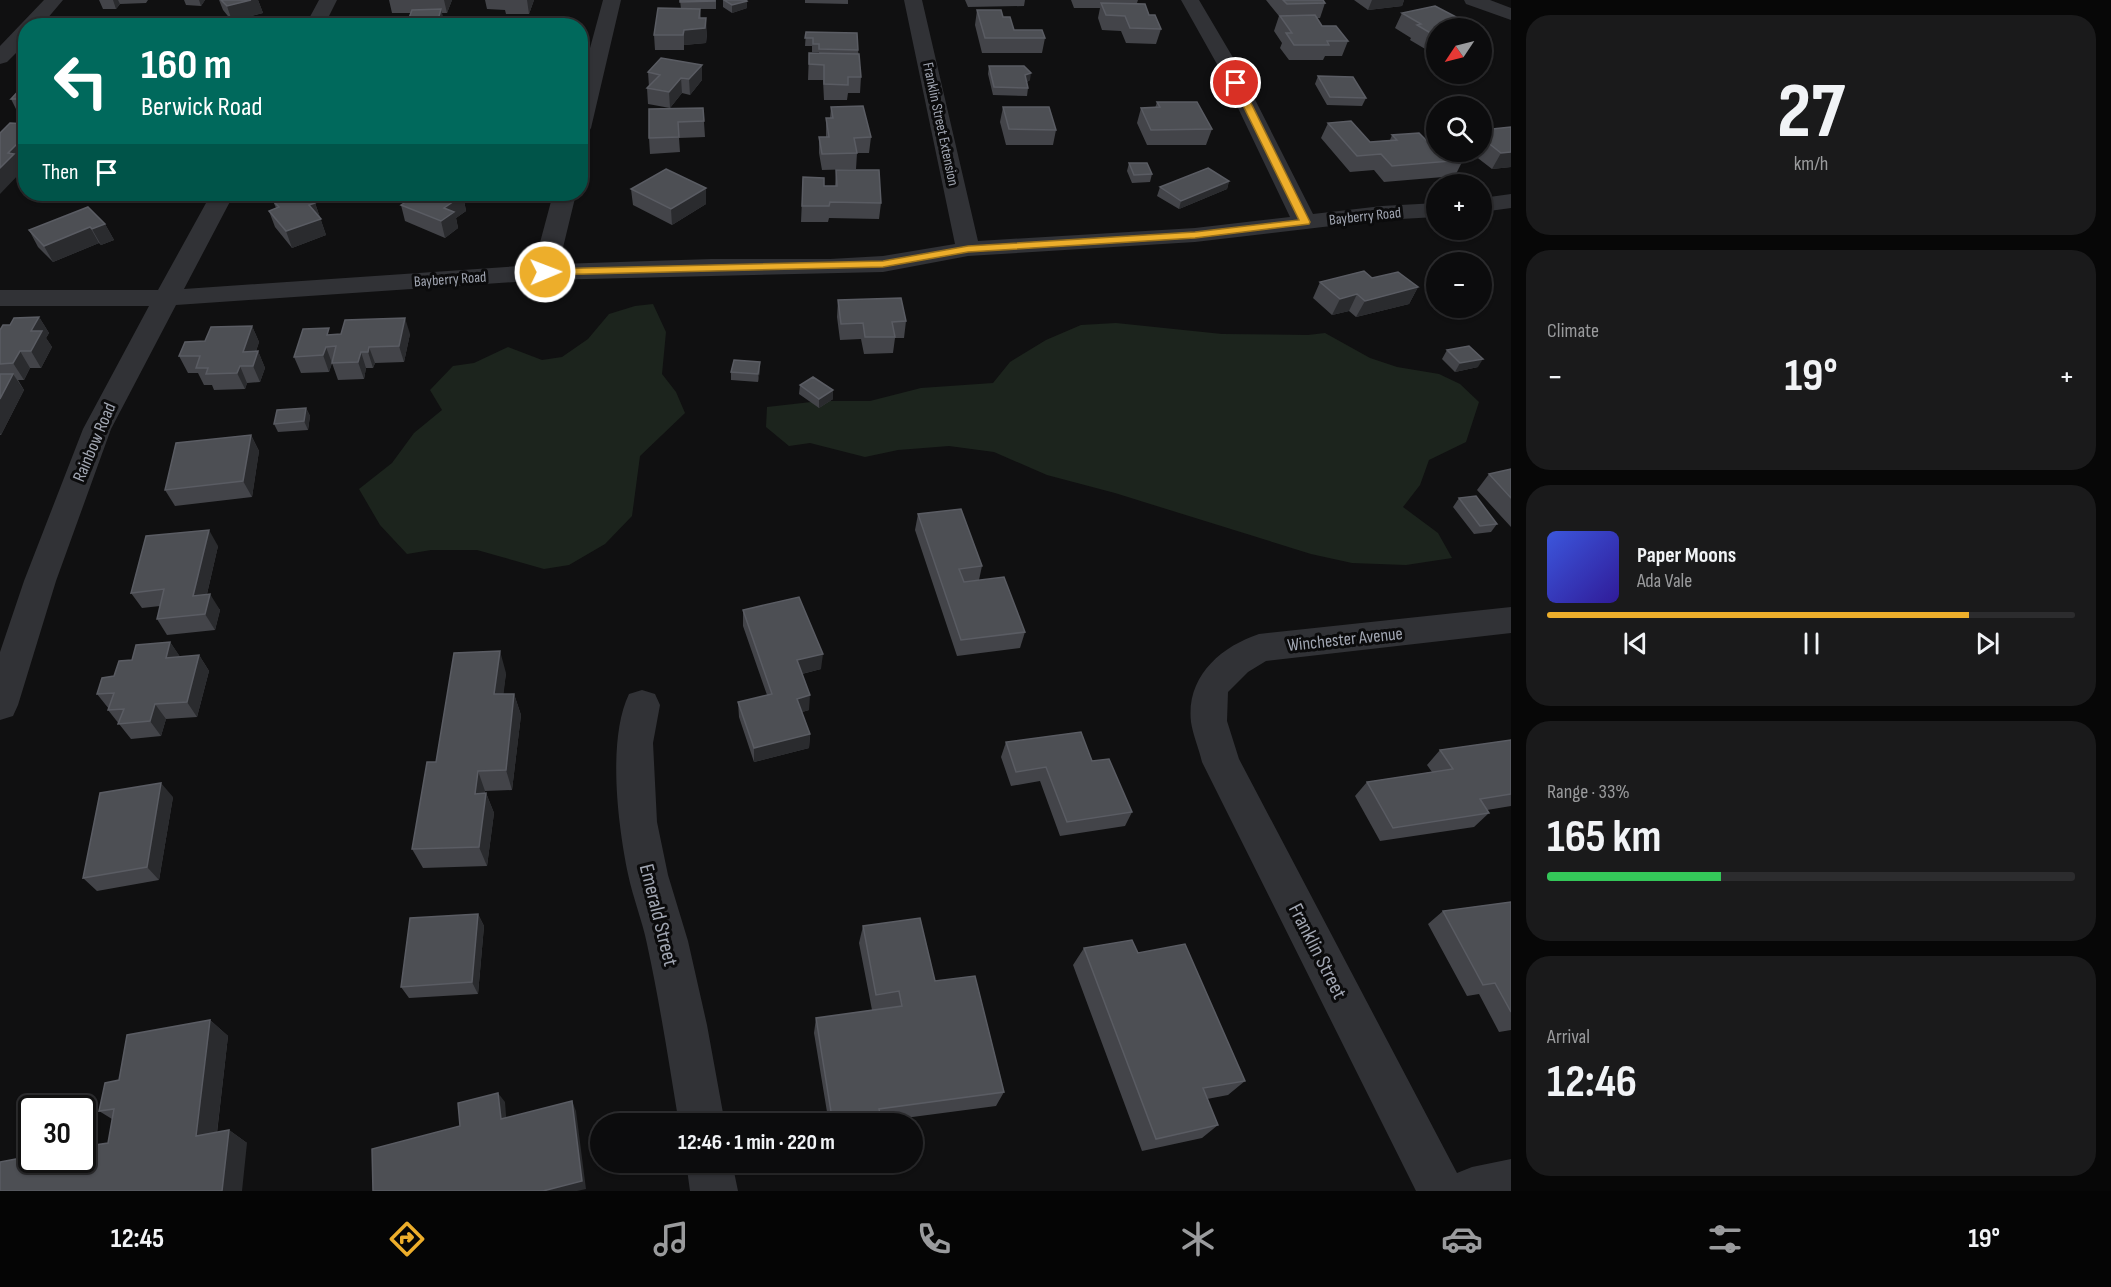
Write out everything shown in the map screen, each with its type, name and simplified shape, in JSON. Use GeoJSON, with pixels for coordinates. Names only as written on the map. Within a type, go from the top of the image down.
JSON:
{"type":"FeatureCollection","features":[{"type":"Feature","properties":{"kind":"street"},"geometry":{"type":"LineString","coordinates":[[37,18],[54,0]]}},
{"type":"Feature","properties":{"kind":"street"},"geometry":{"type":"LineString","coordinates":[[318,18],[328,0]]}},
{"type":"Feature","properties":{"kind":"street"},"geometry":{"type":"LineString","coordinates":[[588,96],[612,0]]}},
{"type":"Feature","properties":{"kind":"street","name":"Franklin Street Extension"},"geometry":{"type":"LineString","coordinates":[[913,0],[968,249]]}},
{"type":"Feature","properties":{"kind":"street"},"geometry":{"type":"LineString","coordinates":[[1190,0],[1228,66],[1305,222]]}},
{"type":"Feature","properties":{"kind":"street"},"geometry":{"type":"LineString","coordinates":[[1473,0],[1511,14]]}},
{"type":"Feature","properties":{"kind":"street"},"geometry":{"type":"LineString","coordinates":[[0,58],[18,39]]}},
{"type":"Feature","properties":{"kind":"street","name":"Rainbow Road"},"geometry":{"type":"LineString","coordinates":[[0,705],[40,581],[97,429],[218,201]]}},
{"type":"Feature","properties":{"kind":"street"},"geometry":{"type":"LineString","coordinates":[[545,272],[562,201]]}},
{"type":"Feature","properties":{"kind":"street"},"geometry":{"type":"LineString","coordinates":[[1492,204],[1511,201]]}},
{"type":"Feature","properties":{"kind":"street","name":"Bayberry Road"},"geometry":{"type":"LineString","coordinates":[[0,298],[165,298],[545,272],[883,264],[968,249],[1195,235],[1426,211]]}},
{"type":"Feature","properties":{"kind":"street","name":"Winchester Avenue"},"geometry":{"type":"LineString","coordinates":[[1210,706],[1211,687],[1236,662],[1259,648],[1511,620]]}},
{"type":"Feature","properties":{"kind":"street","name":"Emerald Street"},"geometry":{"type":"LineString","coordinates":[[642,705],[635,743],[638,822],[648,875],[667,941],[686,1025],[700,1113]]}},
{"type":"Feature","properties":{"kind":"street","name":"Franklin Street"},"geometry":{"type":"LineString","coordinates":[[1210,706],[1209,720],[1221,762],[1440,1191]]}},
{"type":"Feature","properties":{"kind":"street"},"geometry":{"type":"LineString","coordinates":[[711,1173],[714,1191]]}},
{"type":"Feature","properties":{"kind":"street"},"geometry":{"type":"LineString","coordinates":[[1472,1191],[1511,1183]]}},
{"type":"Feature","properties":{"kind":"shaded area"},"geometry":{"type":"Polygon","coordinates":[[[653,304],[666,332],[662,374],[676,392],[685,413],[640,456],[632,516],[605,544],[569,565],[544,569],[477,550],[431,550],[407,554],[380,525],[359,489],[392,463],[414,433],[442,410],[430,390],[453,366],[474,363],[508,347],[542,360],[562,357],[588,339],[609,314],[635,306],[653,304]]]}},
{"type":"Feature","properties":{"kind":"shaded area"},"geometry":{"type":"Polygon","coordinates":[[[1116,323],[1222,334],[1308,335],[1325,333],[1370,358],[1397,367],[1439,374],[1460,384],[1479,402],[1466,442],[1429,460],[1420,485],[1403,507],[1438,533],[1452,558],[1406,565],[1352,563],[1311,554],[1115,493],[1047,475],[994,452],[949,446],[898,450],[865,457],[810,443],[789,446],[766,427],[767,407],[820,401],[870,401],[921,388],[993,383],[1010,362],[1046,340],[1081,325],[1116,323]]]}},
{"type":"Feature","properties":{"kind":"building"},"geometry":{"type":"Polygon","coordinates":[[[221,0],[251,0],[227,6],[221,0]]]}},
{"type":"Feature","properties":{"kind":"building"},"geometry":{"type":"Polygon","coordinates":[[[680,0],[715,0],[715,1],[680,2],[680,0]]]}},
{"type":"Feature","properties":{"kind":"building"},"geometry":{"type":"Polygon","coordinates":[[[724,0],[746,0],[747,1],[732,5],[724,0]]]}},
{"type":"Feature","properties":{"kind":"building"},"geometry":{"type":"Polygon","coordinates":[[[1283,0],[1323,0],[1325,3],[1287,4],[1283,0]]]}},
{"type":"Feature","properties":{"kind":"building"},"geometry":{"type":"Polygon","coordinates":[[[1101,3],[1145,4],[1149,15],[1155,15],[1161,29],[1130,28],[1125,16],[1106,15],[1101,3]]]}},
{"type":"Feature","properties":{"kind":"building"},"geometry":{"type":"Polygon","coordinates":[[[1435,6],[1458,18],[1426,18],[1426,30],[1417,25],[1421,24],[1402,13],[1435,6]]]}},
{"type":"Feature","properties":{"kind":"building"},"geometry":{"type":"Polygon","coordinates":[[[658,8],[700,9],[699,18],[706,18],[705,28],[684,30],[683,35],[654,35],[658,8]]]}},
{"type":"Feature","properties":{"kind":"building"},"geometry":{"type":"Polygon","coordinates":[[[441,9],[439,18],[409,18],[412,10],[441,9]]]}},
{"type":"Feature","properties":{"kind":"building"},"geometry":{"type":"Polygon","coordinates":[[[977,10],[1001,10],[1003,17],[1010,17],[1014,30],[1042,30],[1045,38],[985,38],[977,10]]]}},
{"type":"Feature","properties":{"kind":"building"},"geometry":{"type":"Polygon","coordinates":[[[1315,15],[1322,26],[1336,26],[1348,41],[1327,41],[1329,45],[1294,45],[1286,33],[1292,33],[1280,16],[1315,15]]]}},
{"type":"Feature","properties":{"kind":"building"},"geometry":{"type":"Polygon","coordinates":[[[806,32],[857,33],[858,50],[819,49],[819,44],[813,44],[813,38],[805,38],[806,32]]]}},
{"type":"Feature","properties":{"kind":"building"},"geometry":{"type":"Polygon","coordinates":[[[809,53],[859,54],[861,77],[848,77],[848,85],[824,84],[824,65],[809,64],[809,53]]]}},
{"type":"Feature","properties":{"kind":"building"},"geometry":{"type":"Polygon","coordinates":[[[661,58],[702,65],[689,79],[681,78],[669,92],[647,88],[660,75],[648,72],[661,58]]]}},
{"type":"Feature","properties":{"kind":"building"},"geometry":{"type":"Polygon","coordinates":[[[989,66],[1024,66],[1031,73],[1025,75],[1028,88],[994,87],[989,66]]]}},
{"type":"Feature","properties":{"kind":"building"},"geometry":{"type":"Polygon","coordinates":[[[1318,76],[1353,77],[1366,98],[1330,97],[1318,76]]]}},
{"type":"Feature","properties":{"kind":"building"},"geometry":{"type":"Polygon","coordinates":[[[18,92],[18,99],[11,99],[18,92]]]}},
{"type":"Feature","properties":{"kind":"building"},"geometry":{"type":"Polygon","coordinates":[[[1157,102],[1197,102],[1212,129],[1151,130],[1141,108],[1160,107],[1157,102]]]}},
{"type":"Feature","properties":{"kind":"building"},"geometry":{"type":"Polygon","coordinates":[[[863,106],[871,137],[854,138],[857,153],[822,154],[819,137],[829,137],[826,118],[833,118],[831,107],[863,106]]]}},
{"type":"Feature","properties":{"kind":"building"},"geometry":{"type":"Polygon","coordinates":[[[1003,107],[1049,107],[1056,130],[1009,129],[1003,107]]]}},
{"type":"Feature","properties":{"kind":"building"},"geometry":{"type":"Polygon","coordinates":[[[703,108],[704,121],[678,122],[679,137],[649,138],[649,109],[703,108]]]}},
{"type":"Feature","properties":{"kind":"building"},"geometry":{"type":"Polygon","coordinates":[[[1351,121],[1370,142],[1397,140],[1392,135],[1419,133],[1426,140],[1426,162],[1439,162],[1392,166],[1381,154],[1357,156],[1328,123],[1351,121]]]}},
{"type":"Feature","properties":{"kind":"building"},"geometry":{"type":"Polygon","coordinates":[[[10,123],[18,124],[18,144],[8,153],[14,154],[0,168],[0,133],[10,123]]]}},
{"type":"Feature","properties":{"kind":"building"},"geometry":{"type":"Polygon","coordinates":[[[1511,127],[1511,152],[1501,153],[1492,146],[1492,129],[1511,127]]]}},
{"type":"Feature","properties":{"kind":"building"},"geometry":{"type":"Polygon","coordinates":[[[1129,163],[1147,163],[1152,174],[1134,175],[1129,163]]]}},
{"type":"Feature","properties":{"kind":"building"},"geometry":{"type":"Polygon","coordinates":[[[1208,168],[1229,181],[1181,201],[1160,187],[1208,168]]]}},
{"type":"Feature","properties":{"kind":"building"},"geometry":{"type":"Polygon","coordinates":[[[666,169],[706,188],[671,209],[631,189],[666,169]]]}},
{"type":"Feature","properties":{"kind":"building"},"geometry":{"type":"Polygon","coordinates":[[[836,170],[879,170],[881,203],[830,202],[829,206],[802,206],[803,177],[824,178],[824,186],[837,186],[836,170]]]}},
{"type":"Feature","properties":{"kind":"building"},"geometry":{"type":"Polygon","coordinates":[[[273,201],[313,201],[315,203],[309,205],[321,219],[286,231],[269,211],[279,207],[273,201]]]}},
{"type":"Feature","properties":{"kind":"building"},"geometry":{"type":"Polygon","coordinates":[[[407,201],[454,201],[444,208],[454,212],[441,221],[401,205],[407,201]]]}},
{"type":"Feature","properties":{"kind":"building"},"geometry":{"type":"Polygon","coordinates":[[[88,207],[105,224],[92,229],[90,227],[44,246],[29,230],[88,207]]]}},
{"type":"Feature","properties":{"kind":"building"},"geometry":{"type":"Polygon","coordinates":[[[1364,271],[1372,278],[1398,272],[1418,287],[1365,301],[1357,294],[1340,299],[1320,282],[1364,271]]]}},
{"type":"Feature","properties":{"kind":"building"},"geometry":{"type":"Polygon","coordinates":[[[901,298],[906,321],[892,322],[895,337],[865,337],[863,323],[841,324],[838,300],[901,298]]]}},
{"type":"Feature","properties":{"kind":"building"},"geometry":{"type":"Polygon","coordinates":[[[39,317],[31,331],[42,331],[31,351],[20,351],[13,363],[0,364],[0,330],[3,325],[10,325],[14,318],[39,317]]]}},
{"type":"Feature","properties":{"kind":"building"},"geometry":{"type":"Polygon","coordinates":[[[405,318],[399,346],[369,347],[368,352],[361,352],[358,362],[332,363],[336,346],[326,347],[323,355],[294,357],[303,329],[329,328],[327,335],[341,334],[345,320],[405,318]]]}},
{"type":"Feature","properties":{"kind":"building"},"geometry":{"type":"Polygon","coordinates":[[[252,326],[243,352],[258,351],[253,366],[240,366],[237,373],[206,374],[208,368],[196,368],[200,356],[179,356],[185,342],[205,341],[211,327],[252,326]]]}},
{"type":"Feature","properties":{"kind":"building"},"geometry":{"type":"Polygon","coordinates":[[[1469,346],[1483,359],[1460,363],[1447,350],[1469,346]]]}},
{"type":"Feature","properties":{"kind":"building"},"geometry":{"type":"Polygon","coordinates":[[[734,360],[760,362],[758,374],[731,372],[734,360]]]}},
{"type":"Feature","properties":{"kind":"building"},"geometry":{"type":"Polygon","coordinates":[[[0,374],[13,374],[0,399],[0,374]]]}},
{"type":"Feature","properties":{"kind":"building"},"geometry":{"type":"Polygon","coordinates":[[[813,377],[833,390],[819,399],[800,385],[813,377]]]}},
{"type":"Feature","properties":{"kind":"building"},"geometry":{"type":"Polygon","coordinates":[[[306,408],[304,421],[274,424],[277,410],[306,408]]]}},
{"type":"Feature","properties":{"kind":"building"},"geometry":{"type":"Polygon","coordinates":[[[251,435],[243,481],[165,490],[176,443],[251,435]]]}},
{"type":"Feature","properties":{"kind":"building"},"geometry":{"type":"Polygon","coordinates":[[[1511,469],[1511,498],[1489,474],[1511,469]]]}},
{"type":"Feature","properties":{"kind":"building"},"geometry":{"type":"Polygon","coordinates":[[[1476,496],[1497,524],[1480,526],[1459,498],[1476,496]]]}},
{"type":"Feature","properties":{"kind":"building"},"geometry":{"type":"Polygon","coordinates":[[[961,509],[982,566],[959,569],[964,582],[1004,577],[1025,632],[961,640],[918,514],[961,509]]]}},
{"type":"Feature","properties":{"kind":"building"},"geometry":{"type":"Polygon","coordinates":[[[209,530],[193,596],[210,594],[205,614],[157,619],[164,589],[131,593],[146,536],[209,530]]]}},
{"type":"Feature","properties":{"kind":"building"},"geometry":{"type":"Polygon","coordinates":[[[799,597],[823,654],[797,660],[810,695],[797,699],[810,734],[754,748],[738,702],[772,694],[743,610],[799,597]]]}},
{"type":"Feature","properties":{"kind":"building"},"geometry":{"type":"Polygon","coordinates":[[[170,642],[166,658],[199,655],[187,702],[155,704],[150,721],[118,724],[124,709],[108,710],[114,693],[97,694],[102,678],[114,676],[119,661],[132,660],[136,645],[170,642]]]}},
{"type":"Feature","properties":{"kind":"building"},"geometry":{"type":"Polygon","coordinates":[[[500,651],[494,694],[514,694],[506,770],[478,771],[475,794],[486,793],[479,847],[412,849],[427,762],[436,762],[454,653],[500,651]]]}},
{"type":"Feature","properties":{"kind":"building"},"geometry":{"type":"Polygon","coordinates":[[[1081,732],[1092,761],[1109,759],[1132,812],[1067,822],[1046,767],[1016,772],[1006,742],[1081,732]]]}},
{"type":"Feature","properties":{"kind":"building"},"geometry":{"type":"Polygon","coordinates":[[[1511,740],[1511,794],[1480,799],[1489,813],[1393,828],[1367,782],[1453,769],[1440,750],[1511,740]]]}},
{"type":"Feature","properties":{"kind":"building"},"geometry":{"type":"Polygon","coordinates":[[[161,783],[147,867],[83,878],[100,793],[161,783]]]}},
{"type":"Feature","properties":{"kind":"building"},"geometry":{"type":"Polygon","coordinates":[[[1511,902],[1511,1012],[1495,983],[1483,985],[1443,911],[1511,902]]]}},
{"type":"Feature","properties":{"kind":"building"},"geometry":{"type":"Polygon","coordinates":[[[478,914],[472,982],[401,987],[410,918],[478,914]]]}},
{"type":"Feature","properties":{"kind":"building"},"geometry":{"type":"Polygon","coordinates":[[[920,918],[935,981],[975,976],[1004,1092],[879,1109],[880,1113],[831,1113],[816,1018],[902,1006],[899,991],[876,995],[863,926],[920,918]]]}},
{"type":"Feature","properties":{"kind":"building"},"geometry":{"type":"Polygon","coordinates":[[[1132,940],[1138,953],[1185,944],[1245,1081],[1203,1088],[1218,1125],[1156,1139],[1084,948],[1132,940]]]}},
{"type":"Feature","properties":{"kind":"building"},"geometry":{"type":"Polygon","coordinates":[[[210,1020],[196,1136],[229,1130],[222,1191],[0,1191],[0,1162],[18,1159],[18,1173],[96,1173],[96,1145],[108,1143],[114,1109],[99,1111],[105,1083],[119,1080],[127,1035],[210,1020]]]}},
{"type":"Feature","properties":{"kind":"building"},"geometry":{"type":"Polygon","coordinates":[[[498,1093],[501,1119],[572,1101],[582,1181],[543,1191],[373,1191],[372,1149],[460,1126],[458,1103],[498,1093]]]}},
{"type":"Feature","properties":{"kind":"route"},"geometry":{"type":"LineString","coordinates":[[545,272],[883,264],[968,249],[1195,235],[1254,230],[1305,222],[1236,83]]}}]}
